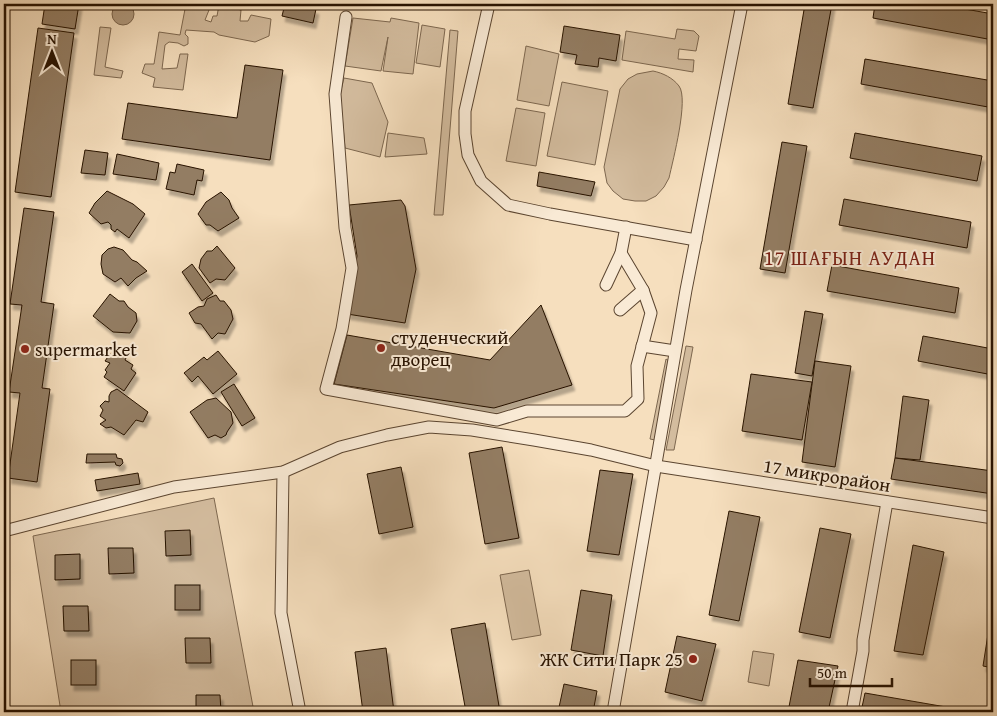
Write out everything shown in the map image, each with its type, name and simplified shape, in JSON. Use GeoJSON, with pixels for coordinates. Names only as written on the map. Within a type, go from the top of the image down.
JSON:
{"type":"FeatureCollection","features":[{"type":"Feature","properties":{"kind":"street"},"geometry":{"type":"LineString","coordinates":[[490,4],[465,111],[465,134],[468,155],[481,181],[508,205],[696,240]]}},
{"type":"Feature","properties":{"kind":"street"},"geometry":{"type":"LineString","coordinates":[[613,712],[675,351],[742,4]]}},
{"type":"Feature","properties":{"kind":"street"},"geometry":{"type":"LineString","coordinates":[[346,17],[335,94],[345,228],[352,268],[342,329],[326,389],[497,420],[527,411],[625,411],[638,399],[637,366],[651,313],[643,290],[621,253]]}},
{"type":"Feature","properties":{"kind":"street"},"geometry":{"type":"LineString","coordinates":[[606,285],[621,253],[626,227]]}},
{"type":"Feature","properties":{"kind":"street"},"geometry":{"type":"LineString","coordinates":[[620,310],[643,290]]}},
{"type":"Feature","properties":{"kind":"street"},"geometry":{"type":"LineString","coordinates":[[642,346],[675,351]]}},
{"type":"Feature","properties":{"kind":"street","name":"17 микрорайон"},"geometry":{"type":"LineString","coordinates":[[4,531],[174,487],[283,472],[340,447],[429,427],[472,430],[534,440],[592,450],[656,466],[993,518]]}},
{"type":"Feature","properties":{"kind":"street"},"geometry":{"type":"LineString","coordinates":[[283,472],[282,613],[300,712]]}},
{"type":"Feature","properties":{"kind":"street"},"geometry":{"type":"LineString","coordinates":[[852,712],[887,502]]}},
{"type":"Feature","properties":{"kind":"shaded area"},"geometry":{"type":"Polygon","coordinates":[[[123,3],[131,6],[134,14],[131,22],[123,25],[115,22],[112,14],[115,6],[123,3]]]}},
{"type":"Feature","properties":{"kind":"shaded area"},"geometry":{"type":"Polygon","coordinates":[[[186,4],[211,5],[205,20],[211,22],[213,16],[217,16],[219,5],[241,10],[240,21],[248,21],[251,15],[271,19],[269,36],[255,42],[219,35],[214,32],[186,30],[185,34],[188,37],[188,44],[184,46],[169,42],[165,45],[162,69],[177,68],[180,54],[188,54],[183,90],[153,87],[155,78],[142,73],[145,64],[154,64],[159,32],[180,35],[186,4]]]}},
{"type":"Feature","properties":{"kind":"shaded area"},"geometry":{"type":"Polygon","coordinates":[[[353,18],[390,22],[391,18],[419,23],[413,74],[383,71],[388,37],[381,71],[345,66],[353,18]]]}},
{"type":"Feature","properties":{"kind":"shaded area"},"geometry":{"type":"Polygon","coordinates":[[[422,25],[445,29],[440,67],[416,63],[422,25]]]}},
{"type":"Feature","properties":{"kind":"shaded area"},"geometry":{"type":"Polygon","coordinates":[[[100,27],[111,28],[105,67],[123,71],[121,78],[94,75],[100,27]]]}},
{"type":"Feature","properties":{"kind":"shaded area"},"geometry":{"type":"Polygon","coordinates":[[[677,29],[694,31],[699,36],[696,51],[679,49],[678,59],[694,60],[693,72],[622,60],[626,31],[675,39],[677,29]]]}},
{"type":"Feature","properties":{"kind":"shaded area"},"geometry":{"type":"Polygon","coordinates":[[[450,30],[458,31],[443,215],[434,215],[450,30]]]}},
{"type":"Feature","properties":{"kind":"shaded area"},"geometry":{"type":"Polygon","coordinates":[[[526,46],[559,54],[549,106],[517,100],[526,46]]]}},
{"type":"Feature","properties":{"kind":"shaded area"},"geometry":{"type":"Polygon","coordinates":[[[653,71],[674,81],[682,93],[679,130],[669,178],[656,196],[646,201],[623,199],[607,183],[604,167],[620,89],[628,79],[637,74],[653,71]]]}},
{"type":"Feature","properties":{"kind":"shaded area"},"geometry":{"type":"Polygon","coordinates":[[[344,78],[372,83],[388,122],[380,157],[345,148],[340,94],[344,78]]]}},
{"type":"Feature","properties":{"kind":"shaded area"},"geometry":{"type":"Polygon","coordinates":[[[562,82],[608,91],[595,165],[547,156],[562,82]]]}},
{"type":"Feature","properties":{"kind":"shaded area"},"geometry":{"type":"Polygon","coordinates":[[[516,108],[545,113],[536,166],[506,161],[516,108]]]}},
{"type":"Feature","properties":{"kind":"shaded area"},"geometry":{"type":"Polygon","coordinates":[[[388,133],[424,138],[427,154],[385,157],[388,133]]]}},
{"type":"Feature","properties":{"kind":"shaded area"},"geometry":{"type":"Polygon","coordinates":[[[686,346],[693,347],[674,450],[666,450],[686,346]]]}},
{"type":"Feature","properties":{"kind":"shaded area"},"geometry":{"type":"Polygon","coordinates":[[[666,359],[669,361],[655,440],[650,439],[666,359]]]}},
{"type":"Feature","properties":{"kind":"shaded area"},"geometry":{"type":"Polygon","coordinates":[[[214,498],[254,712],[61,712],[33,536],[214,498]]]}},
{"type":"Feature","properties":{"kind":"shaded area"},"geometry":{"type":"Polygon","coordinates":[[[529,570],[541,635],[512,640],[500,575],[529,570]]]}},
{"type":"Feature","properties":{"kind":"shaded area"},"geometry":{"type":"Polygon","coordinates":[[[753,651],[774,654],[769,686],[748,682],[753,651]]]}},
{"type":"Feature","properties":{"kind":"building"},"geometry":{"type":"Polygon","coordinates":[[[45,4],[79,4],[75,29],[42,24],[45,4]]]}},
{"type":"Feature","properties":{"kind":"building"},"geometry":{"type":"Polygon","coordinates":[[[285,4],[305,4],[304,7],[316,9],[313,23],[282,16],[285,4]]]}},
{"type":"Feature","properties":{"kind":"building"},"geometry":{"type":"Polygon","coordinates":[[[805,4],[832,4],[813,108],[788,104],[805,4]]]}},
{"type":"Feature","properties":{"kind":"building"},"geometry":{"type":"Polygon","coordinates":[[[875,4],[937,4],[993,14],[993,40],[873,18],[875,4]]]}},
{"type":"Feature","properties":{"kind":"building"},"geometry":{"type":"Polygon","coordinates":[[[564,26],[620,35],[616,61],[599,58],[598,67],[575,64],[577,55],[560,52],[564,26]]]}},
{"type":"Feature","properties":{"kind":"building"},"geometry":{"type":"Polygon","coordinates":[[[38,28],[74,33],[51,197],[15,192],[38,28]]]}},
{"type":"Feature","properties":{"kind":"building"},"geometry":{"type":"Polygon","coordinates":[[[865,59],[993,81],[988,107],[861,84],[865,59]]]}},
{"type":"Feature","properties":{"kind":"building"},"geometry":{"type":"Polygon","coordinates":[[[245,65],[283,70],[270,160],[122,139],[128,103],[237,118],[245,65]]]}},
{"type":"Feature","properties":{"kind":"building"},"geometry":{"type":"Polygon","coordinates":[[[855,133],[982,156],[977,181],[850,158],[855,133]]]}},
{"type":"Feature","properties":{"kind":"building"},"geometry":{"type":"Polygon","coordinates":[[[782,142],[807,146],[785,273],[760,269],[782,142]]]}},
{"type":"Feature","properties":{"kind":"building"},"geometry":{"type":"Polygon","coordinates":[[[85,150],[108,153],[105,175],[81,173],[85,150]]]}},
{"type":"Feature","properties":{"kind":"building"},"geometry":{"type":"Polygon","coordinates":[[[117,154],[159,163],[156,180],[113,174],[117,154]]]}},
{"type":"Feature","properties":{"kind":"building"},"geometry":{"type":"Polygon","coordinates":[[[177,164],[204,170],[202,181],[197,180],[194,195],[166,189],[170,172],[175,173],[177,164]]]}},
{"type":"Feature","properties":{"kind":"building"},"geometry":{"type":"Polygon","coordinates":[[[539,172],[595,182],[591,196],[537,186],[539,172]]]}},
{"type":"Feature","properties":{"kind":"building"},"geometry":{"type":"Polygon","coordinates":[[[107,191],[133,204],[145,214],[129,238],[117,229],[115,232],[111,229],[111,225],[108,222],[101,224],[89,213],[95,203],[107,191]]]}},
{"type":"Feature","properties":{"kind":"building"},"geometry":{"type":"Polygon","coordinates":[[[221,192],[229,200],[239,218],[218,231],[210,225],[206,225],[198,214],[206,202],[221,192]]]}},
{"type":"Feature","properties":{"kind":"building"},"geometry":{"type":"Polygon","coordinates":[[[844,199],[971,222],[967,248],[839,225],[844,199]]]}},
{"type":"Feature","properties":{"kind":"building"},"geometry":{"type":"Polygon","coordinates":[[[401,200],[405,206],[416,269],[405,323],[347,314],[357,256],[349,205],[401,200]]]}},
{"type":"Feature","properties":{"kind":"building"},"geometry":{"type":"Polygon","coordinates":[[[24,208],[54,212],[41,302],[54,304],[42,388],[50,389],[37,482],[8,478],[20,393],[9,392],[22,305],[10,304],[24,208]]]}},
{"type":"Feature","properties":{"kind":"building"},"geometry":{"type":"Polygon","coordinates":[[[217,246],[235,268],[225,280],[216,279],[210,283],[199,268],[201,259],[207,251],[212,251],[217,246]]]}},
{"type":"Feature","properties":{"kind":"building"},"geometry":{"type":"Polygon","coordinates":[[[114,247],[123,250],[132,260],[147,271],[128,286],[121,278],[115,282],[103,274],[102,255],[108,249],[114,247]]]}},
{"type":"Feature","properties":{"kind":"building"},"geometry":{"type":"Polygon","coordinates":[[[192,264],[213,293],[202,301],[182,272],[192,264]]]}},
{"type":"Feature","properties":{"kind":"building"},"geometry":{"type":"Polygon","coordinates":[[[832,265],[959,288],[955,313],[827,291],[832,265]]]}},
{"type":"Feature","properties":{"kind":"building"},"geometry":{"type":"Polygon","coordinates":[[[110,294],[119,301],[124,301],[136,313],[137,321],[130,333],[113,332],[93,316],[110,294]]]}},
{"type":"Feature","properties":{"kind":"building"},"geometry":{"type":"Polygon","coordinates":[[[216,295],[231,310],[233,319],[225,334],[218,333],[212,339],[201,324],[195,323],[189,313],[198,307],[204,306],[207,299],[216,295]]]}},
{"type":"Feature","properties":{"kind":"building","name":"студенческий дворец"},"geometry":{"type":"Polygon","coordinates":[[[541,305],[572,385],[494,408],[334,384],[347,335],[490,360],[541,305]]]}},
{"type":"Feature","properties":{"kind":"building"},"geometry":{"type":"Polygon","coordinates":[[[805,311],[823,314],[812,376],[795,373],[805,311]]]}},
{"type":"Feature","properties":{"kind":"building"},"geometry":{"type":"Polygon","coordinates":[[[923,336],[993,349],[993,375],[918,361],[923,336]]]}},
{"type":"Feature","properties":{"kind":"building"},"geometry":{"type":"Polygon","coordinates":[[[218,351],[237,374],[213,394],[198,376],[192,382],[184,373],[204,357],[207,360],[218,351]]]}},
{"type":"Feature","properties":{"kind":"building"},"geometry":{"type":"Polygon","coordinates":[[[117,352],[122,356],[124,354],[127,356],[125,360],[133,365],[131,369],[136,373],[124,391],[104,377],[107,372],[105,370],[110,363],[105,361],[110,354],[114,356],[117,352]]]}},
{"type":"Feature","properties":{"kind":"building"},"geometry":{"type":"Polygon","coordinates":[[[815,361],[851,366],[835,467],[802,462],[815,361]]]}},
{"type":"Feature","properties":{"kind":"building"},"geometry":{"type":"Polygon","coordinates":[[[751,374],[812,382],[802,440],[742,431],[751,374]]]}},
{"type":"Feature","properties":{"kind":"building"},"geometry":{"type":"Polygon","coordinates":[[[234,384],[255,418],[242,426],[221,392],[234,384]]]}},
{"type":"Feature","properties":{"kind":"building"},"geometry":{"type":"Polygon","coordinates":[[[117,389],[148,412],[143,422],[136,420],[124,435],[111,427],[106,428],[100,424],[106,420],[100,416],[103,410],[100,406],[105,401],[109,402],[111,392],[117,389]]]}},
{"type":"Feature","properties":{"kind":"building"},"geometry":{"type":"Polygon","coordinates":[[[903,396],[929,400],[920,460],[895,458],[903,396]]]}},
{"type":"Feature","properties":{"kind":"building"},"geometry":{"type":"Polygon","coordinates":[[[216,398],[231,412],[233,423],[226,435],[221,438],[215,435],[208,438],[190,412],[207,400],[216,398]]]}},
{"type":"Feature","properties":{"kind":"building"},"geometry":{"type":"Polygon","coordinates":[[[502,447],[519,538],[485,544],[469,453],[502,447]]]}},
{"type":"Feature","properties":{"kind":"building"},"geometry":{"type":"Polygon","coordinates":[[[87,454],[116,454],[117,458],[122,459],[123,463],[120,466],[116,465],[115,462],[86,463],[87,454]]]}},
{"type":"Feature","properties":{"kind":"building"},"geometry":{"type":"Polygon","coordinates":[[[895,458],[993,471],[993,494],[891,479],[895,458]]]}},
{"type":"Feature","properties":{"kind":"building"},"geometry":{"type":"Polygon","coordinates":[[[401,467],[413,527],[379,534],[367,474],[401,467]]]}},
{"type":"Feature","properties":{"kind":"building"},"geometry":{"type":"Polygon","coordinates":[[[600,470],[633,474],[619,555],[587,551],[600,470]]]}},
{"type":"Feature","properties":{"kind":"building"},"geometry":{"type":"Polygon","coordinates":[[[138,473],[140,484],[97,491],[95,480],[138,473]]]}},
{"type":"Feature","properties":{"kind":"building"},"geometry":{"type":"Polygon","coordinates":[[[729,511],[760,517],[739,621],[709,615],[729,511]]]}},
{"type":"Feature","properties":{"kind":"building"},"geometry":{"type":"Polygon","coordinates":[[[820,528],[851,534],[830,638],[799,632],[820,528]]]}},
{"type":"Feature","properties":{"kind":"building"},"geometry":{"type":"Polygon","coordinates":[[[190,530],[191,555],[166,556],[165,531],[190,530]]]}},
{"type":"Feature","properties":{"kind":"building"},"geometry":{"type":"Polygon","coordinates":[[[913,545],[944,552],[923,655],[894,651],[913,545]]]}},
{"type":"Feature","properties":{"kind":"building"},"geometry":{"type":"Polygon","coordinates":[[[108,548],[133,548],[134,573],[109,574],[108,548]]]}},
{"type":"Feature","properties":{"kind":"building"},"geometry":{"type":"Polygon","coordinates":[[[80,554],[80,579],[55,580],[55,555],[80,554]]]}},
{"type":"Feature","properties":{"kind":"building"},"geometry":{"type":"Polygon","coordinates":[[[175,585],[200,585],[200,610],[175,610],[175,585]]]}},
{"type":"Feature","properties":{"kind":"building"},"geometry":{"type":"Polygon","coordinates":[[[581,590],[612,595],[603,656],[571,650],[581,590]]]}},
{"type":"Feature","properties":{"kind":"building"},"geometry":{"type":"Polygon","coordinates":[[[993,602],[993,668],[983,666],[993,602]]]}},
{"type":"Feature","properties":{"kind":"building"},"geometry":{"type":"Polygon","coordinates":[[[63,606],[88,606],[89,631],[64,631],[63,606]]]}},
{"type":"Feature","properties":{"kind":"building"},"geometry":{"type":"Polygon","coordinates":[[[485,623],[500,712],[466,712],[451,629],[485,623]]]}},
{"type":"Feature","properties":{"kind":"building","name":"ЖК Сити Парк 25"},"geometry":{"type":"Polygon","coordinates":[[[677,636],[716,644],[702,701],[665,692],[677,636]]]}},
{"type":"Feature","properties":{"kind":"building"},"geometry":{"type":"Polygon","coordinates":[[[185,638],[210,638],[211,663],[186,663],[185,638]]]}},
{"type":"Feature","properties":{"kind":"building"},"geometry":{"type":"Polygon","coordinates":[[[386,648],[394,712],[363,712],[355,652],[386,648]]]}},
{"type":"Feature","properties":{"kind":"building"},"geometry":{"type":"Polygon","coordinates":[[[71,660],[96,660],[96,685],[71,685],[71,660]]]}},
{"type":"Feature","properties":{"kind":"building"},"geometry":{"type":"Polygon","coordinates":[[[798,660],[838,666],[828,712],[788,712],[798,660]]]}},
{"type":"Feature","properties":{"kind":"building"},"geometry":{"type":"Polygon","coordinates":[[[564,684],[597,691],[593,712],[558,712],[564,684]]]}},
{"type":"Feature","properties":{"kind":"building"},"geometry":{"type":"Polygon","coordinates":[[[865,693],[975,712],[861,712],[865,693]]]}},
{"type":"Feature","properties":{"kind":"building"},"geometry":{"type":"Polygon","coordinates":[[[196,695],[220,695],[221,712],[196,712],[196,695]]]}},
{"type":"Feature","properties":{"kind":"place","name":"студенческий дворец"},"geometry":{"type":"Point","coordinates":[381,348]}},
{"type":"Feature","properties":{"kind":"place","name":"supermarket"},"geometry":{"type":"Point","coordinates":[25,349]}},
{"type":"Feature","properties":{"kind":"place","name":"ЖК Сити Парк 25"},"geometry":{"type":"Point","coordinates":[693,659]}},
{"type":"Feature","properties":{"kind":"district","name":"17 ШАҒЫН АУДАН"},"geometry":{"type":"Point","coordinates":[850,258]}}]}
